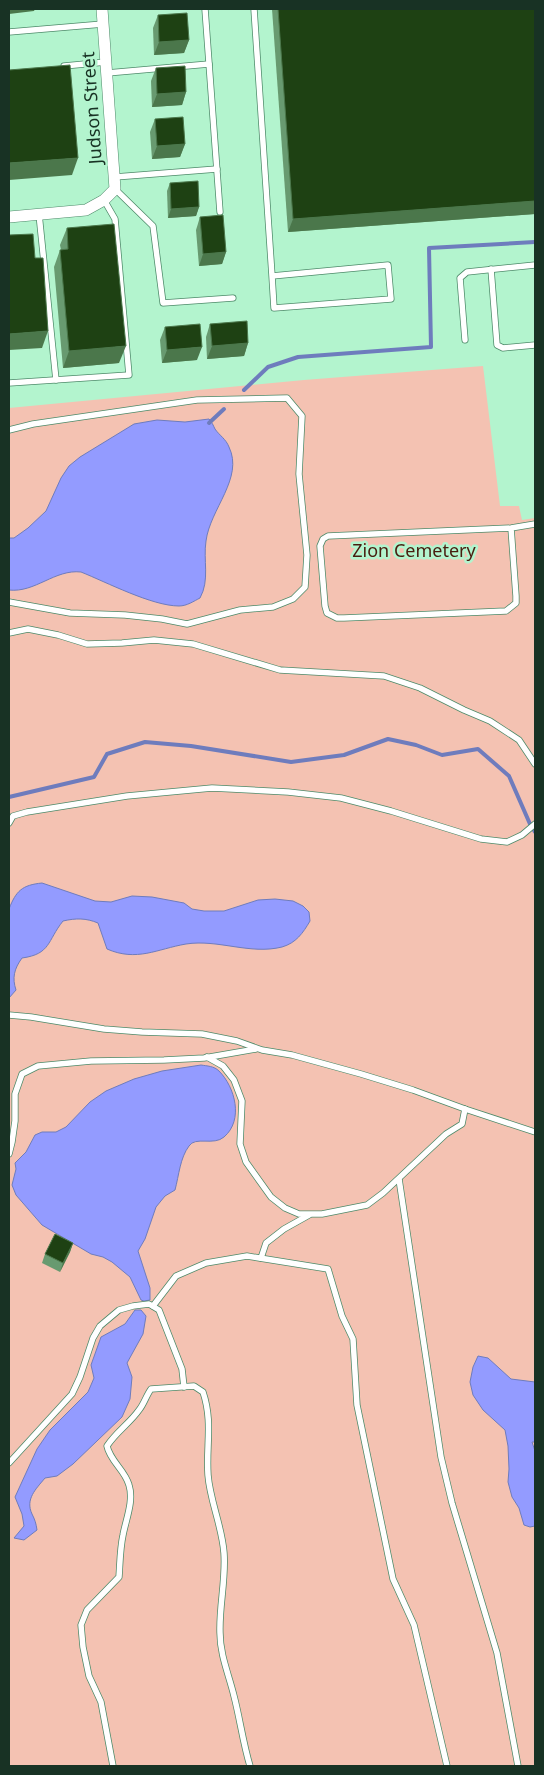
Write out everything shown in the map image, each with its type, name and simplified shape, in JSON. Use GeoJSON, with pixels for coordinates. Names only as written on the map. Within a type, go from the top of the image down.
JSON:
{"type":"FeatureCollection","features":[{"type":"Feature","properties":{"kind":"street","name":"Judson Street"},"geometry":{"type":"LineString","coordinates":[[102,9],[115,183]]}},
{"type":"Feature","properties":{"kind":"street"},"geometry":{"type":"LineString","coordinates":[[9,217],[86,210],[104,200],[115,183]]}},
{"type":"Feature","properties":{"kind":"lane"},"geometry":{"type":"LineString","coordinates":[[205,9],[220,212]]}},
{"type":"Feature","properties":{"kind":"lane"},"geometry":{"type":"LineString","coordinates":[[254,9],[274,308],[390,299],[388,265],[272,276]]}},
{"type":"Feature","properties":{"kind":"lane"},"geometry":{"type":"LineString","coordinates":[[9,32],[104,24]]}},
{"type":"Feature","properties":{"kind":"lane"},"geometry":{"type":"LineString","coordinates":[[58,67],[209,64]]}},
{"type":"Feature","properties":{"kind":"lane"},"geometry":{"type":"LineString","coordinates":[[115,183],[217,169]]}},
{"type":"Feature","properties":{"kind":"lane"},"geometry":{"type":"LineString","coordinates":[[115,183],[153,226],[162,303],[232,298]]}},
{"type":"Feature","properties":{"kind":"lane"},"geometry":{"type":"LineString","coordinates":[[9,383],[129,375],[115,219],[104,200]]}},
{"type":"Feature","properties":{"kind":"lane"},"geometry":{"type":"LineString","coordinates":[[39,214],[56,380]]}},
{"type":"Feature","properties":{"kind":"lane"},"geometry":{"type":"LineString","coordinates":[[465,340],[460,278],[467,272],[535,265]]}},
{"type":"Feature","properties":{"kind":"lane"},"geometry":{"type":"LineString","coordinates":[[491,269],[496,344],[504,348],[535,345]]}},
{"type":"Feature","properties":{"kind":"lane"},"geometry":{"type":"LineString","coordinates":[[9,430],[33,424],[197,400],[287,398],[302,416],[299,474],[308,555],[305,587],[293,599],[273,607],[240,610],[187,624],[125,615],[70,613],[9,602]]}},
{"type":"Feature","properties":{"kind":"lane"},"geometry":{"type":"LineString","coordinates":[[511,528],[516,602],[506,611],[344,618],[337,618],[327,613],[320,546],[323,539],[328,536],[511,528],[535,524]]}},
{"type":"Feature","properties":{"kind":"lane"},"geometry":{"type":"LineString","coordinates":[[9,633],[28,629],[58,635],[87,644],[154,640],[193,644],[280,670],[384,676],[420,688],[490,721],[519,740],[535,764]]}},
{"type":"Feature","properties":{"kind":"lane"},"geometry":{"type":"LineString","coordinates":[[9,823],[13,816],[27,812],[128,796],[212,788],[288,792],[341,798],[391,811],[481,839],[507,842],[535,824]]}},
{"type":"Feature","properties":{"kind":"lane"},"geometry":{"type":"LineString","coordinates":[[9,1015],[104,1029],[202,1034],[237,1041],[258,1049],[292,1055],[361,1074],[535,1132]]}},
{"type":"Feature","properties":{"kind":"lane"},"geometry":{"type":"LineString","coordinates":[[9,1154],[15,1121],[14,1094],[22,1074],[38,1066],[206,1057],[258,1049]]}},
{"type":"Feature","properties":{"kind":"lane"},"geometry":{"type":"LineString","coordinates":[[206,1057],[223,1066],[234,1080],[242,1101],[240,1144],[246,1162],[271,1197],[284,1208],[299,1214],[347,1210],[367,1205],[446,1134],[462,1124],[465,1109]]}},
{"type":"Feature","properties":{"kind":"lane"},"geometry":{"type":"LineString","coordinates":[[399,1178],[441,1457],[452,1503],[497,1653],[518,1766]]}},
{"type":"Feature","properties":{"kind":"lane"},"geometry":{"type":"LineString","coordinates":[[261,1258],[266,1243],[284,1229],[311,1214]]}},
{"type":"Feature","properties":{"kind":"lane"},"geometry":{"type":"LineString","coordinates":[[153,1306],[176,1276],[206,1264],[247,1256],[328,1268],[342,1316],[353,1339],[357,1405],[393,1579],[414,1625],[447,1766]]}},
{"type":"Feature","properties":{"kind":"lane"},"geometry":{"type":"LineString","coordinates":[[9,1463],[72,1394],[80,1377],[93,1338],[100,1326],[119,1310],[149,1304],[159,1310],[182,1369],[184,1386]]}},
{"type":"Feature","properties":{"kind":"lane"},"geometry":{"type":"LineString","coordinates":[[113,1766],[101,1702],[89,1676],[83,1648],[81,1625],[87,1610],[119,1577],[123,1536],[130,1505],[130,1485],[109,1455],[107,1446],[114,1435],[140,1410],[146,1395],[151,1389],[184,1386],[194,1386],[203,1392],[208,1406],[210,1440],[208,1474],[212,1502],[219,1524],[224,1553],[220,1633],[222,1657],[235,1697],[250,1766]]}},
{"type":"Feature","properties":{"kind":"green space","name":"Zion Cemetery"},"geometry":{"type":"Polygon","coordinates":[[[483,366],[500,506],[519,506],[522,520],[535,518],[535,1766],[9,1766],[9,408],[304,380],[483,366]]]}},
{"type":"Feature","properties":{"kind":"water"},"geometry":{"type":"Polygon","coordinates":[[[209,419],[229,447],[232,470],[225,494],[213,517],[206,541],[205,584],[200,598],[185,605],[168,605],[143,598],[81,572],[62,574],[28,588],[9,590],[9,538],[14,538],[28,528],[46,511],[61,478],[69,466],[80,457],[134,424],[157,420],[185,422],[209,419]]]}},
{"type":"Feature","properties":{"kind":"water"},"geometry":{"type":"Polygon","coordinates":[[[42,883],[95,901],[111,902],[132,896],[152,897],[184,903],[192,909],[204,911],[224,911],[258,900],[293,901],[303,906],[309,912],[310,921],[299,937],[282,947],[258,949],[198,943],[147,953],[128,954],[107,949],[98,923],[81,919],[63,921],[43,950],[22,958],[14,974],[16,990],[9,998],[9,909],[17,893],[29,885],[42,883]]]}},
{"type":"Feature","properties":{"kind":"water"},"geometry":{"type":"Polygon","coordinates":[[[201,1065],[217,1069],[225,1078],[233,1094],[235,1104],[234,1122],[230,1130],[220,1140],[196,1142],[189,1146],[182,1161],[175,1190],[165,1196],[156,1207],[145,1239],[138,1251],[150,1288],[150,1300],[144,1301],[141,1300],[130,1277],[112,1262],[91,1254],[42,1225],[16,1195],[12,1185],[16,1169],[15,1163],[26,1152],[35,1135],[42,1132],[56,1132],[66,1127],[90,1102],[106,1091],[134,1079],[162,1071],[201,1065]]]}},
{"type":"Feature","properties":{"kind":"water"},"geometry":{"type":"Polygon","coordinates":[[[135,1310],[141,1310],[146,1316],[143,1334],[127,1363],[132,1377],[130,1399],[122,1417],[73,1464],[57,1476],[45,1478],[32,1495],[30,1504],[37,1530],[24,1540],[14,1538],[24,1526],[22,1514],[15,1497],[37,1449],[50,1430],[88,1392],[94,1378],[91,1365],[101,1337],[125,1324],[135,1310]]]}},
{"type":"Feature","properties":{"kind":"water"},"geometry":{"type":"Polygon","coordinates":[[[478,1356],[488,1358],[511,1379],[535,1382],[535,1442],[532,1442],[535,1451],[535,1526],[524,1525],[519,1508],[512,1497],[508,1482],[508,1446],[505,1430],[483,1410],[473,1395],[470,1382],[473,1367],[478,1356]]]}},
{"type":"Feature","properties":{"kind":"building"},"geometry":{"type":"Polygon","coordinates":[[[278,9],[535,9],[535,201],[293,219],[278,9]]]}},
{"type":"Feature","properties":{"kind":"building"},"geometry":{"type":"Polygon","coordinates":[[[187,13],[189,40],[159,42],[158,15],[187,13]]]}},
{"type":"Feature","properties":{"kind":"building"},"geometry":{"type":"Polygon","coordinates":[[[70,65],[78,158],[9,163],[9,70],[70,65]]]}},
{"type":"Feature","properties":{"kind":"building"},"geometry":{"type":"Polygon","coordinates":[[[185,66],[186,92],[157,94],[156,68],[185,66]]]}},
{"type":"Feature","properties":{"kind":"building"},"geometry":{"type":"Polygon","coordinates":[[[183,117],[185,144],[157,146],[155,119],[183,117]]]}},
{"type":"Feature","properties":{"kind":"building"},"geometry":{"type":"Polygon","coordinates":[[[198,181],[199,207],[171,209],[170,183],[198,181]]]}},
{"type":"Feature","properties":{"kind":"building"},"geometry":{"type":"Polygon","coordinates":[[[223,215],[226,252],[203,254],[200,217],[223,215]]]}},
{"type":"Feature","properties":{"kind":"building"},"geometry":{"type":"Polygon","coordinates":[[[114,224],[126,346],[69,351],[60,250],[68,249],[67,228],[114,224]]]}},
{"type":"Feature","properties":{"kind":"building"},"geometry":{"type":"Polygon","coordinates":[[[33,234],[35,258],[43,258],[48,331],[9,334],[9,235],[33,234]]]}},
{"type":"Feature","properties":{"kind":"building"},"geometry":{"type":"Polygon","coordinates":[[[247,321],[248,343],[212,346],[210,324],[247,321]]]}},
{"type":"Feature","properties":{"kind":"building"},"geometry":{"type":"Polygon","coordinates":[[[200,324],[202,347],[167,350],[165,327],[200,324]]]}},
{"type":"Feature","properties":{"kind":"building"},"geometry":{"type":"Polygon","coordinates":[[[55,1234],[73,1243],[63,1263],[45,1254],[55,1234]]]}},
{"type":"Feature","properties":{"kind":"waterway"},"geometry":{"type":"LineString","coordinates":[[244,390],[268,367],[298,357],[431,347],[429,248],[535,242]]}},
{"type":"Feature","properties":{"kind":"waterway"},"geometry":{"type":"LineString","coordinates":[[209,423],[224,409]]}},
{"type":"Feature","properties":{"kind":"waterway"},"geometry":{"type":"LineString","coordinates":[[9,797],[94,777],[107,754],[145,742],[191,746],[291,762],[344,755],[388,739],[416,745],[442,755],[478,749],[509,776],[535,832]]}}]}
